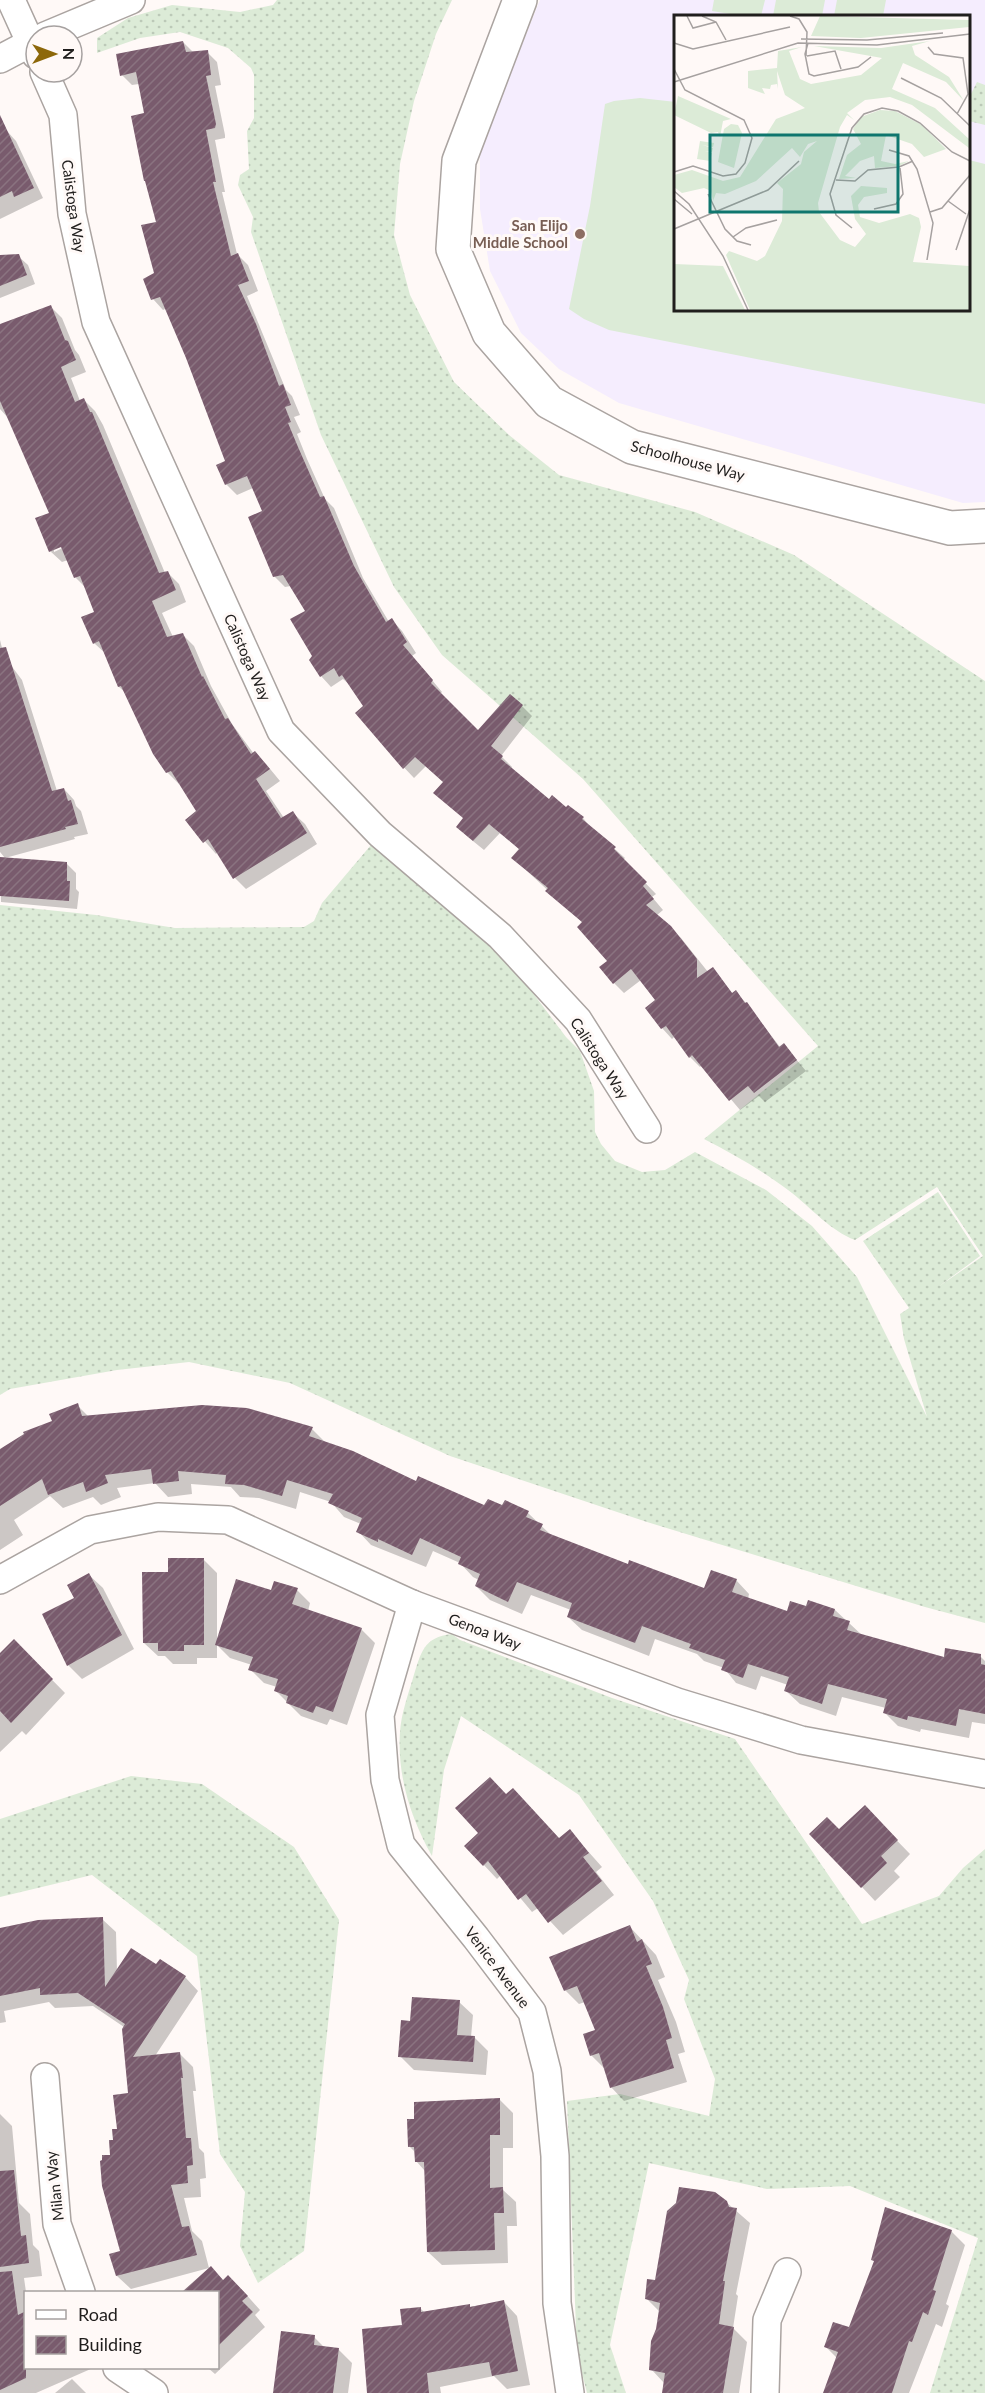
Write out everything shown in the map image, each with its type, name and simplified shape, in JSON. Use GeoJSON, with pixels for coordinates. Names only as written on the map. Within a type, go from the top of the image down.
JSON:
{"type":"FeatureCollection","features":[{"type":"Feature","properties":{"kind":"street"},"geometry":{"type":"LineString","coordinates":[[11,0],[26,24]]}},
{"type":"Feature","properties":{"kind":"street"},"geometry":{"type":"LineString","coordinates":[[79,24],[131,0]]}},
{"type":"Feature","properties":{"kind":"street","name":"Schoolhouse Way"},"geometry":{"type":"LineString","coordinates":[[520,0],[459,161],[453,249],[489,333],[549,402],[632,447],[950,528],[985,526]]}},
{"type":"Feature","properties":{"kind":"street"},"geometry":{"type":"LineString","coordinates":[[0,59],[24,49]]}},
{"type":"Feature","properties":{"kind":"street","name":"Calistoga Way"},"geometry":{"type":"LineString","coordinates":[[49,84],[63,115],[72,214],[96,322],[281,731],[380,834],[500,936],[578,1020],[647,1129]]}},
{"type":"Feature","properties":{"kind":"street","name":"Genoa Way"},"geometry":{"type":"LineString","coordinates":[[0,1580],[90,1530],[158,1517],[228,1520],[412,1604],[666,1698],[801,1740],[985,1774]]}},
{"type":"Feature","properties":{"kind":"street","name":"Venice Avenue"},"geometry":{"type":"LineString","coordinates":[[412,1604],[380,1715],[385,1780],[401,1845],[532,2012],[547,2071],[555,2156],[557,2303],[570,2393]]}},
{"type":"Feature","properties":{"kind":"street","name":"Milan Way"},"geometry":{"type":"LineString","coordinates":[[45,2076],[57,2224],[81,2291]]}},
{"type":"Feature","properties":{"kind":"street"},"geometry":{"type":"LineString","coordinates":[[765,2393],[767,2320],[787,2272]]}},
{"type":"Feature","properties":{"kind":"street"},"geometry":{"type":"LineString","coordinates":[[120,2369],[154,2393]]}},
{"type":"Feature","properties":{"kind":"shaded area","name":"San Elijo Middle School"},"geometry":{"type":"Polygon","coordinates":[[[540,0],[985,0],[985,502],[963,503],[619,403],[559,369],[521,333],[490,271],[480,209],[480,147],[540,0]]]}},
{"type":"Feature","properties":{"kind":"green space"},"geometry":{"type":"Polygon","coordinates":[[[277,0],[452,0],[436,34],[414,101],[400,164],[394,235],[410,295],[454,382],[509,435],[559,475],[695,512],[794,555],[985,681],[985,1623],[925,1607],[647,1522],[450,1456],[290,1383],[189,1362],[117,1370],[10,1389],[0,1395],[0,905],[96,915],[175,928],[304,927],[314,921],[322,903],[371,845],[483,939],[517,972],[566,1037],[580,1051],[594,1091],[595,1132],[601,1144],[615,1161],[642,1172],[665,1170],[695,1152],[766,1190],[812,1226],[857,1277],[927,1417],[904,1339],[900,1314],[909,1308],[863,1241],[938,1192],[980,1256],[938,1287],[983,1256],[937,1187],[855,1240],[830,1225],[771,1178],[704,1139],[818,1046],[583,779],[442,655],[394,587],[321,435],[251,232],[253,217],[238,185],[240,175],[249,169],[247,131],[254,118],[254,75],[251,68],[228,48],[180,32],[140,38],[97,53],[97,38],[128,18],[172,5],[240,12],[273,5],[277,0]]]}},
{"type":"Feature","properties":{"kind":"green space"},"geometry":{"type":"Polygon","coordinates":[[[714,0],[765,0],[761,15],[736,15],[712,11],[714,0]]]}},
{"type":"Feature","properties":{"kind":"green space"},"geometry":{"type":"Polygon","coordinates":[[[776,0],[825,0],[822,15],[773,15],[776,0]]]}},
{"type":"Feature","properties":{"kind":"green space"},"geometry":{"type":"Polygon","coordinates":[[[837,0],[886,0],[883,15],[834,15],[837,0]]]}},
{"type":"Feature","properties":{"kind":"green space"},"geometry":{"type":"Polygon","coordinates":[[[977,82],[985,85],[985,125],[970,121],[970,96],[977,82]]]}},
{"type":"Feature","properties":{"kind":"green space"},"geometry":{"type":"Polygon","coordinates":[[[640,98],[674,102],[674,310],[970,310],[970,160],[985,164],[985,404],[609,330],[584,319],[569,309],[590,206],[605,104],[640,98]]]}},
{"type":"Feature","properties":{"kind":"green space"},"geometry":{"type":"Polygon","coordinates":[[[452,1634],[460,1640],[612,1698],[735,1739],[862,1924],[939,1896],[963,1868],[985,1849],[985,2393],[930,2393],[978,2238],[850,2186],[767,2189],[649,2163],[610,2345],[626,2393],[587,2393],[577,2353],[567,2101],[620,2094],[709,2116],[715,2079],[684,1999],[689,1980],[653,1901],[579,1795],[461,1716],[444,1770],[432,1856],[424,1842],[407,1797],[401,1765],[400,1732],[405,1705],[421,1654],[435,1639],[452,1634]]]}},
{"type":"Feature","properties":{"kind":"green space"},"geometry":{"type":"Polygon","coordinates":[[[131,1776],[202,1784],[294,1847],[339,1920],[304,2251],[258,2283],[240,2246],[245,2192],[220,2154],[197,1956],[92,1875],[0,1897],[0,1819],[131,1776]]]}},
{"type":"Feature","properties":{"kind":"building"},"geometry":{"type":"Polygon","coordinates":[[[183,41],[186,52],[208,50],[211,75],[206,76],[216,124],[215,128],[206,130],[216,182],[213,182],[231,256],[238,253],[249,281],[238,285],[256,324],[279,386],[283,384],[291,405],[285,407],[291,422],[288,423],[320,497],[324,496],[354,566],[386,622],[392,618],[407,642],[403,645],[433,680],[431,683],[478,730],[510,694],[523,705],[491,746],[503,756],[501,759],[549,799],[552,795],[566,807],[568,805],[584,817],[582,819],[616,847],[614,849],[647,882],[643,886],[654,899],[646,905],[671,926],[697,959],[697,978],[713,967],[732,993],[736,990],[745,1003],[747,1002],[779,1047],[784,1043],[797,1060],[754,1093],[748,1086],[729,1101],[692,1055],[689,1058],[666,1026],[661,1029],[645,1008],[655,1000],[631,969],[613,984],[599,967],[607,961],[577,927],[582,922],[545,891],[548,888],[511,858],[519,849],[489,824],[473,841],[456,827],[463,818],[433,793],[443,782],[415,757],[403,769],[355,713],[363,706],[342,675],[339,677],[334,668],[320,677],[309,660],[312,656],[290,619],[305,611],[283,575],[273,577],[248,517],[262,511],[247,476],[225,485],[216,465],[225,461],[186,358],[160,297],[151,300],[143,279],[154,273],[141,225],[156,222],[144,181],[131,116],[144,113],[136,72],[120,76],[116,54],[183,41]]]}},
{"type":"Feature","properties":{"kind":"building"},"geometry":{"type":"Polygon","coordinates":[[[0,115],[34,188],[14,197],[12,191],[0,197],[0,115]]]}},
{"type":"Feature","properties":{"kind":"building"},"geometry":{"type":"Polygon","coordinates":[[[19,254],[27,275],[0,286],[0,255],[19,254]]]}},
{"type":"Feature","properties":{"kind":"building"},"geometry":{"type":"Polygon","coordinates":[[[51,305],[76,360],[61,367],[75,402],[84,398],[92,412],[159,573],[168,571],[176,590],[152,601],[167,637],[183,633],[202,677],[225,719],[228,718],[251,754],[255,751],[270,769],[256,779],[281,818],[293,811],[307,833],[233,879],[208,839],[203,843],[185,820],[196,811],[171,771],[166,773],[153,754],[121,686],[118,687],[99,641],[93,644],[81,617],[94,612],[80,576],[74,578],[61,547],[49,552],[35,518],[49,513],[0,401],[0,324],[51,305]]]}},
{"type":"Feature","properties":{"kind":"building"},"geometry":{"type":"Polygon","coordinates":[[[6,647],[52,791],[64,788],[68,801],[71,800],[78,824],[0,847],[0,648],[6,647]]]}},
{"type":"Feature","properties":{"kind":"building"},"geometry":{"type":"Polygon","coordinates":[[[0,857],[67,862],[67,881],[70,881],[69,901],[0,896],[0,857]]]}},
{"type":"Feature","properties":{"kind":"building"},"geometry":{"type":"Polygon","coordinates":[[[78,1403],[82,1416],[202,1405],[247,1408],[313,1427],[309,1436],[353,1451],[416,1481],[418,1476],[484,1505],[488,1499],[502,1505],[505,1500],[529,1511],[526,1517],[543,1524],[540,1530],[628,1564],[629,1560],[704,1588],[711,1570],[737,1579],[732,1592],[787,1611],[790,1601],[806,1606],[808,1600],[835,1609],[833,1616],[850,1621],[847,1630],[944,1657],[945,1648],[981,1654],[981,1664],[985,1665],[985,1714],[959,1709],[956,1726],[908,1716],[907,1720],[883,1713],[887,1699],[828,1684],[822,1704],[784,1691],[789,1677],[748,1664],[743,1678],[721,1670],[725,1660],[689,1648],[691,1644],[642,1626],[635,1643],[567,1617],[572,1603],[517,1582],[508,1602],[475,1586],[480,1574],[458,1564],[461,1557],[420,1538],[412,1555],[378,1539],[378,1542],[356,1532],[362,1518],[328,1503],[333,1494],[287,1480],[282,1496],[244,1485],[225,1484],[226,1475],[178,1471],[179,1481],[153,1484],[151,1469],[105,1475],[108,1483],[86,1492],[83,1482],[48,1495],[42,1479],[0,1506],[0,1449],[24,1434],[23,1432],[52,1421],[49,1414],[78,1403]]]}},
{"type":"Feature","properties":{"kind":"building"},"geometry":{"type":"Polygon","coordinates":[[[168,1558],[204,1558],[204,1645],[184,1645],[184,1651],[158,1651],[158,1643],[143,1643],[142,1572],[168,1572],[168,1558]]]}},
{"type":"Feature","properties":{"kind":"building"},"geometry":{"type":"Polygon","coordinates":[[[89,1573],[122,1635],[67,1666],[42,1614],[74,1598],[67,1585],[89,1573]]]}},
{"type":"Feature","properties":{"kind":"building"},"geometry":{"type":"Polygon","coordinates":[[[236,1579],[271,1590],[274,1581],[298,1588],[292,1604],[362,1628],[333,1712],[316,1706],[313,1713],[286,1703],[288,1696],[274,1691],[278,1679],[248,1670],[253,1657],[215,1645],[236,1579]]]}},
{"type":"Feature","properties":{"kind":"building"},"geometry":{"type":"Polygon","coordinates":[[[14,1639],[53,1679],[11,1723],[0,1711],[0,1653],[14,1639]]]}},
{"type":"Feature","properties":{"kind":"building"},"geometry":{"type":"Polygon","coordinates":[[[490,1777],[506,1794],[513,1788],[559,1838],[570,1829],[589,1853],[583,1857],[602,1881],[548,1923],[526,1894],[518,1900],[488,1861],[483,1866],[464,1846],[478,1833],[455,1808],[490,1777]]]}},
{"type":"Feature","properties":{"kind":"building"},"geometry":{"type":"Polygon","coordinates":[[[865,1805],[898,1840],[881,1856],[887,1863],[861,1888],[809,1834],[827,1817],[839,1829],[865,1805]]]}},
{"type":"Feature","properties":{"kind":"building"},"geometry":{"type":"Polygon","coordinates":[[[103,1917],[105,1987],[131,1948],[156,1964],[160,1959],[186,1976],[133,2057],[180,2052],[186,2138],[191,2138],[193,2165],[187,2166],[188,2183],[171,2185],[182,2227],[189,2226],[197,2255],[116,2276],[109,2254],[120,2251],[102,2186],[100,2161],[102,2155],[110,2155],[109,2140],[113,2140],[112,2129],[117,2129],[113,2095],[128,2093],[122,2029],[125,2024],[78,1993],[40,1995],[40,1988],[0,1996],[0,1928],[38,1920],[103,1917]]]}},
{"type":"Feature","properties":{"kind":"building"},"geometry":{"type":"Polygon","coordinates":[[[630,1925],[637,1942],[642,1939],[652,1964],[646,1966],[663,2007],[672,2038],[666,2040],[674,2068],[610,2088],[599,2053],[590,2056],[583,2034],[595,2030],[577,1986],[564,1991],[549,1957],[630,1925]]]}},
{"type":"Feature","properties":{"kind":"building"},"geometry":{"type":"Polygon","coordinates":[[[412,1997],[460,2000],[457,2035],[475,2036],[473,2062],[398,2057],[401,2020],[410,2021],[412,1997]]]}},
{"type":"Feature","properties":{"kind":"building"},"geometry":{"type":"Polygon","coordinates":[[[500,2098],[500,2135],[490,2135],[490,2188],[503,2187],[504,2213],[494,2213],[495,2250],[427,2252],[424,2162],[415,2162],[414,2147],[408,2147],[407,2119],[414,2119],[414,2102],[500,2098]]]}},
{"type":"Feature","properties":{"kind":"building"},"geometry":{"type":"Polygon","coordinates":[[[14,2170],[21,2236],[26,2235],[29,2263],[0,2267],[0,2171],[14,2170]]]}},
{"type":"Feature","properties":{"kind":"building"},"geometry":{"type":"Polygon","coordinates":[[[679,2187],[715,2192],[727,2201],[729,2207],[737,2208],[723,2281],[725,2281],[719,2324],[734,2327],[723,2393],[662,2393],[665,2373],[649,2370],[651,2341],[656,2329],[660,2303],[645,2299],[647,2279],[655,2280],[667,2211],[676,2203],[679,2187]]]}},
{"type":"Feature","properties":{"kind":"building"},"geometry":{"type":"Polygon","coordinates":[[[885,2207],[952,2230],[933,2290],[936,2291],[928,2315],[923,2312],[912,2342],[909,2341],[892,2393],[823,2393],[838,2352],[824,2347],[833,2322],[849,2327],[874,2261],[871,2260],[885,2207]]]}},
{"type":"Feature","properties":{"kind":"building"},"geometry":{"type":"Polygon","coordinates":[[[211,2266],[223,2280],[228,2275],[248,2296],[242,2301],[253,2312],[219,2345],[219,2291],[183,2291],[211,2266]]]}},
{"type":"Feature","properties":{"kind":"building"},"geometry":{"type":"Polygon","coordinates":[[[12,2271],[18,2315],[24,2312],[26,2378],[0,2390],[0,2272],[12,2271]]]}},
{"type":"Feature","properties":{"kind":"building"},"geometry":{"type":"Polygon","coordinates":[[[504,2300],[518,2371],[492,2376],[489,2362],[427,2373],[429,2393],[367,2393],[362,2329],[402,2325],[400,2309],[421,2307],[421,2312],[470,2304],[470,2307],[504,2300]]]}},
{"type":"Feature","properties":{"kind":"building"},"geometry":{"type":"Polygon","coordinates":[[[281,2331],[315,2335],[314,2345],[339,2348],[333,2393],[273,2393],[281,2331]]]}},
{"type":"Feature","properties":{"kind":"place","name":"San Elijo Middle School"},"geometry":{"type":"Point","coordinates":[580,234]}}]}
